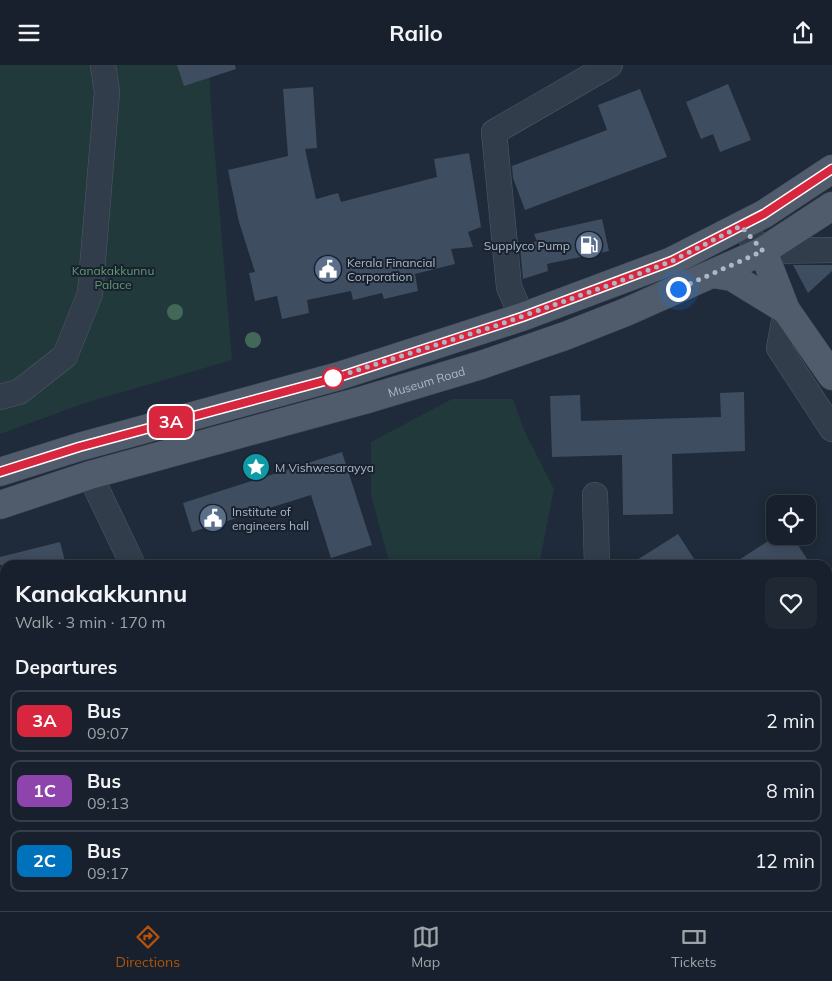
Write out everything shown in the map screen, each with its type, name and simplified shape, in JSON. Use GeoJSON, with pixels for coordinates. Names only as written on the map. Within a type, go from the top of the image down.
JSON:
{"type":"FeatureCollection","features":[{"type":"Feature","properties":{"kind":"main road"},"geometry":{"type":"LineString","coordinates":[[0,472],[79,447],[339,377],[522,317],[672,261],[764,214],[832,169]]}},
{"type":"Feature","properties":{"kind":"main road","name":"Museum Road"},"geometry":{"type":"LineString","coordinates":[[0,505],[90,475],[364,400],[481,365],[626,312],[713,274],[763,251],[832,206]]}},
{"type":"Feature","properties":{"kind":"main road"},"geometry":{"type":"LineString","coordinates":[[763,251],[786,310],[832,377]]}},
{"type":"Feature","properties":{"kind":"main road"},"geometry":{"type":"LineString","coordinates":[[713,274],[732,277],[786,310]]}},
{"type":"Feature","properties":{"kind":"street"},"geometry":{"type":"LineString","coordinates":[[0,397],[19,392],[65,355],[90,295],[107,92],[103,65]]}},
{"type":"Feature","properties":{"kind":"street"},"geometry":{"type":"LineString","coordinates":[[522,317],[508,287],[494,132],[610,65]]}},
{"type":"Feature","properties":{"kind":"street"},"geometry":{"type":"LineString","coordinates":[[741,226],[763,251],[827,253]]}},
{"type":"Feature","properties":{"kind":"street"},"geometry":{"type":"LineString","coordinates":[[786,310],[779,348],[832,429]]}},
{"type":"Feature","properties":{"kind":"street"},"geometry":{"type":"LineString","coordinates":[[90,475],[131,560]]}},
{"type":"Feature","properties":{"kind":"street"},"geometry":{"type":"LineString","coordinates":[[595,495],[597,560]]}},
{"type":"Feature","properties":{"kind":"green space","name":"Kanakakkunnu Palace"},"geometry":{"type":"Polygon","coordinates":[[[0,65],[209,65],[232,360],[85,403],[0,434],[0,65]]]}},
{"type":"Feature","properties":{"kind":"green space"},"geometry":{"type":"Polygon","coordinates":[[[452,399],[513,399],[524,430],[554,489],[540,560],[389,560],[371,495],[371,442],[452,399]]]}},
{"type":"Feature","properties":{"kind":"building"},"geometry":{"type":"Polygon","coordinates":[[[177,65],[235,65],[236,69],[184,86],[177,65]]]}},
{"type":"Feature","properties":{"kind":"building"},"geometry":{"type":"Polygon","coordinates":[[[728,84],[751,140],[720,152],[713,134],[701,139],[686,102],[728,84]]]}},
{"type":"Feature","properties":{"kind":"building"},"geometry":{"type":"Polygon","coordinates":[[[313,87],[317,148],[305,149],[316,199],[338,193],[341,202],[437,177],[434,159],[469,153],[481,227],[468,232],[473,247],[451,249],[455,264],[415,274],[418,291],[384,299],[382,293],[353,300],[351,291],[307,300],[309,313],[282,319],[277,296],[255,301],[249,273],[255,272],[239,222],[228,170],[288,156],[283,89],[313,87]]]}},
{"type":"Feature","properties":{"kind":"building"},"geometry":{"type":"Polygon","coordinates":[[[640,89],[667,157],[525,210],[513,178],[512,166],[607,130],[598,105],[640,89]]]}},
{"type":"Feature","properties":{"kind":"building"},"geometry":{"type":"Polygon","coordinates":[[[602,219],[609,251],[547,264],[548,271],[523,279],[520,247],[537,241],[534,234],[602,219]]]}},
{"type":"Feature","properties":{"kind":"building"},"geometry":{"type":"Polygon","coordinates":[[[793,265],[832,265],[832,271],[808,293],[793,265]]]}},
{"type":"Feature","properties":{"kind":"building"},"geometry":{"type":"Polygon","coordinates":[[[744,392],[745,451],[672,454],[673,514],[623,515],[622,455],[552,457],[550,396],[580,395],[581,421],[721,417],[720,393],[744,392]]]}},
{"type":"Feature","properties":{"kind":"building","name":"Institute of engineers hall"},"geometry":{"type":"Polygon","coordinates":[[[342,452],[372,545],[331,558],[311,495],[192,532],[183,503],[342,452]]]}},
{"type":"Feature","properties":{"kind":"building"},"geometry":{"type":"Polygon","coordinates":[[[678,534],[695,560],[637,560],[678,534]]]}},
{"type":"Feature","properties":{"kind":"building"},"geometry":{"type":"Polygon","coordinates":[[[60,542],[65,560],[0,560],[0,557],[60,542]]]}},
{"type":"Feature","properties":{"kind":"building"},"geometry":{"type":"Polygon","coordinates":[[[766,542],[766,545],[798,545],[808,560],[739,560],[766,542]]]}},
{"type":"Feature","properties":{"kind":"bus line","name":"3A"},"geometry":{"type":"LineString","coordinates":[[0,472],[79,447],[339,377],[522,317],[672,261],[764,214],[832,169]]}},
{"type":"Feature","properties":{"kind":"place","name":"Supplyco Pump"},"geometry":{"type":"Point","coordinates":[589,245]}},
{"type":"Feature","properties":{"kind":"place","name":"Kerala Financial Corporation"},"geometry":{"type":"Point","coordinates":[328,269]}},
{"type":"Feature","properties":{"kind":"place","name":"M Vishwesarayya"},"geometry":{"type":"Point","coordinates":[256,467]}},
{"type":"Feature","properties":{"kind":"place","name":"Institute of engineers hall"},"geometry":{"type":"Point","coordinates":[213,518]}},
{"type":"Feature","properties":{"kind":"route"},"geometry":{"type":"LineString","coordinates":[[333,378],[445,343],[615,283],[672,261],[741,226],[763,251],[678,289]]}}]}
